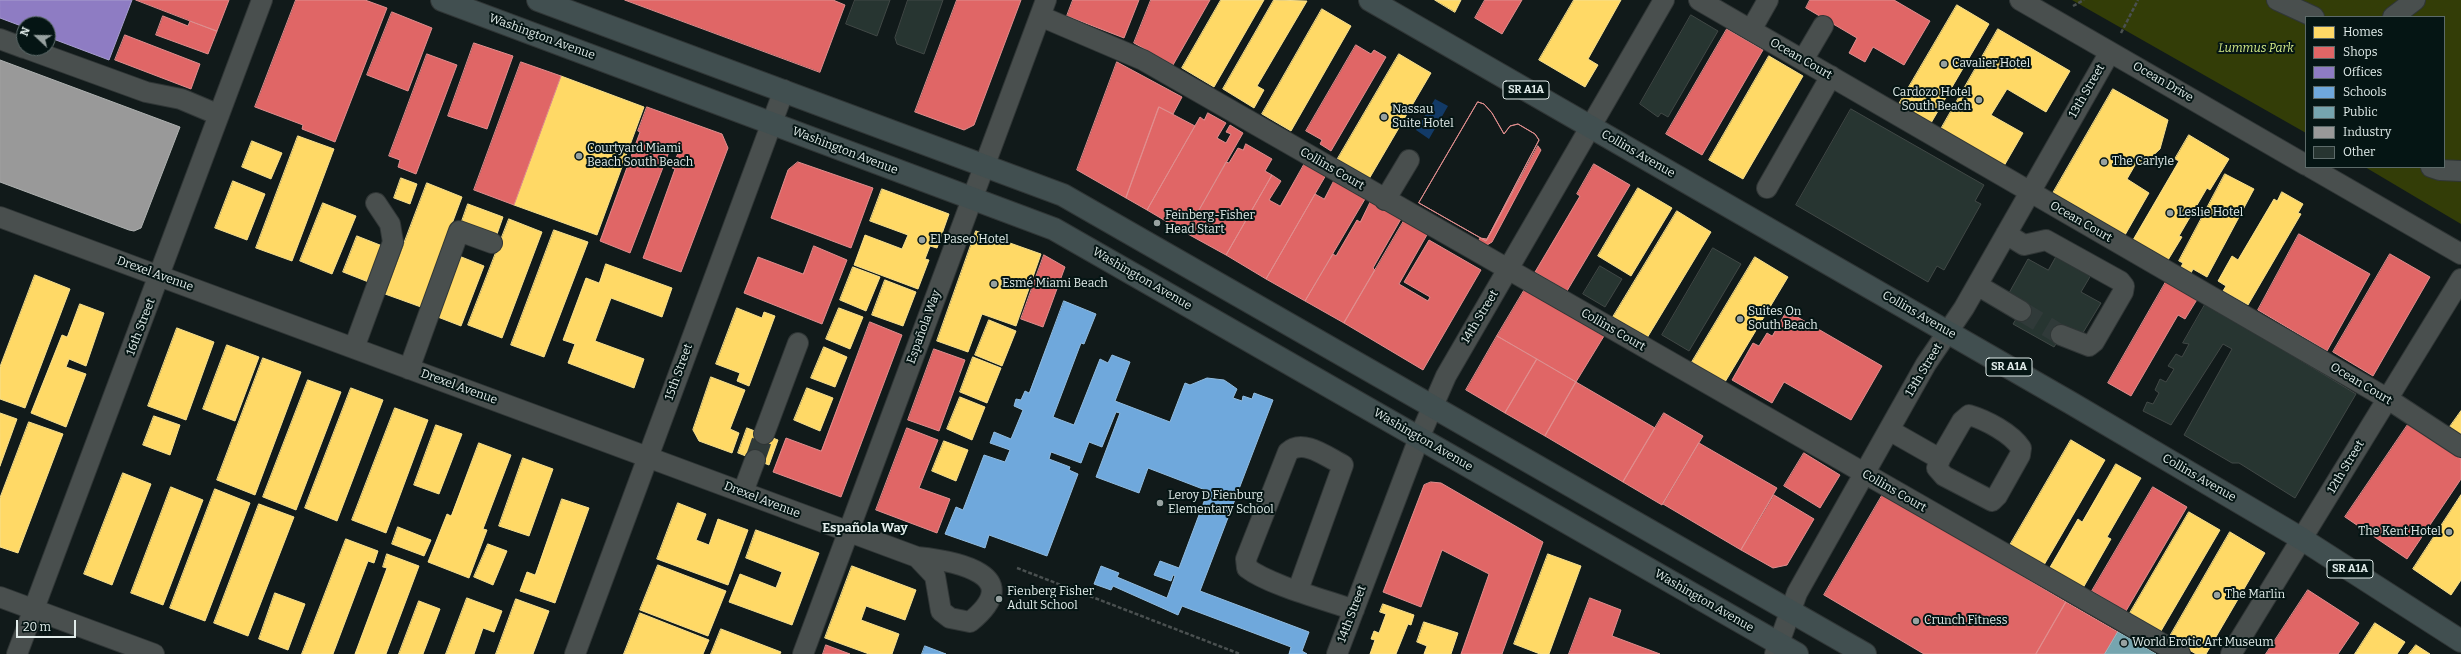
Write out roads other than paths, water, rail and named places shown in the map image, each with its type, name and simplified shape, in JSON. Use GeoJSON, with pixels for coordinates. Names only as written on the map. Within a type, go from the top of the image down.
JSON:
{"type":"FeatureCollection","features":[{"type":"Feature","properties":{"kind":"main road","name":"Washington Avenue"},"geometry":{"type":"LineString","coordinates":[[442,0],[1054,229],[1419,438],[1783,651]]}},
{"type":"Feature","properties":{"kind":"main road"},"geometry":{"type":"LineString","coordinates":[[538,0],[1043,187],[1085,206],[1865,654]]}},
{"type":"Feature","properties":{"kind":"main road","name":"Collins Avenue"},"geometry":{"type":"LineString","coordinates":[[1370,0],[1948,332],[2302,539],[2461,640]]}},
{"type":"Feature","properties":{"kind":"street","name":"16th Street"},"geometry":{"type":"LineString","coordinates":[[17,654],[160,276],[262,0]]}},
{"type":"Feature","properties":{"kind":"street","name":"14th Street"},"geometry":{"type":"LineString","coordinates":[[1337,654],[1419,438],[1446,376],[1664,0]]}},
{"type":"Feature","properties":{"kind":"street","name":"Ocean Court"},"geometry":{"type":"LineString","coordinates":[[1699,0],[2388,399],[2461,447]]}},
{"type":"Feature","properties":{"kind":"street"},"geometry":{"type":"LineString","coordinates":[[1751,30],[1768,0]]}},
{"type":"Feature","properties":{"kind":"street","name":"Ocean Drive"},"geometry":{"type":"LineString","coordinates":[[2020,0],[2305,164]]}},
{"type":"Feature","properties":{"kind":"street"},"geometry":{"type":"LineString","coordinates":[[2277,0],[2312,16]]}},
{"type":"Feature","properties":{"kind":"street"},"geometry":{"type":"LineString","coordinates":[[2393,16],[2416,0]]}},
{"type":"Feature","properties":{"kind":"street","name":"Española Way"},"geometry":{"type":"LineString","coordinates":[[803,654],[983,166],[1043,8]]}},
{"type":"Feature","properties":{"kind":"street","name":"Collins Court"},"geometry":{"type":"LineString","coordinates":[[1043,8],[1143,60],[2180,654]]}},
{"type":"Feature","properties":{"kind":"street"},"geometry":{"type":"LineString","coordinates":[[1803,60],[1823,26]]}},
{"type":"Feature","properties":{"kind":"street"},"geometry":{"type":"LineString","coordinates":[[0,39],[16,45]]}},
{"type":"Feature","properties":{"kind":"street","name":"13th Street"},"geometry":{"type":"LineString","coordinates":[[1783,651],[1790,611],[1797,593],[1889,430],[2006,234],[2110,52]]}},
{"type":"Feature","properties":{"kind":"street"},"geometry":{"type":"LineString","coordinates":[[47,56],[146,92],[181,99],[219,115]]}},
{"type":"Feature","properties":{"kind":"street"},"geometry":{"type":"LineString","coordinates":[[1767,188],[1831,76]]}},
{"type":"Feature","properties":{"kind":"street","name":"15th Street"},"geometry":{"type":"LineString","coordinates":[[575,654],[784,90]]}},
{"type":"Feature","properties":{"kind":"street"},"geometry":{"type":"LineString","coordinates":[[1386,200],[1408,160]]}},
{"type":"Feature","properties":{"kind":"street"},"geometry":{"type":"LineString","coordinates":[[2312,168],[2461,254]]}},
{"type":"Feature","properties":{"kind":"street"},"geometry":{"type":"LineString","coordinates":[[2434,168],[2440,170],[2461,171]]}},
{"type":"Feature","properties":{"kind":"street"},"geometry":{"type":"LineString","coordinates":[[354,348],[393,242],[390,224],[376,203]]}},
{"type":"Feature","properties":{"kind":"street","name":"Drexel Avenue"},"geometry":{"type":"LineString","coordinates":[[0,217],[917,557]]}},
{"type":"Feature","properties":{"kind":"street"},"geometry":{"type":"LineString","coordinates":[[409,368],[459,232],[492,243]]}},
{"type":"Feature","properties":{"kind":"street"},"geometry":{"type":"LineString","coordinates":[[2006,234],[2024,245],[2046,240],[2120,281],[2124,286],[2123,292],[2094,342],[2089,346],[2082,345],[2061,335]]}},
{"type":"Feature","properties":{"kind":"street","name":"12th Street"},"geometry":{"type":"LineString","coordinates":[[2231,654],[2461,279]]}},
{"type":"Feature","properties":{"kind":"street"},"geometry":{"type":"LineString","coordinates":[[1976,285],[2021,311]]}},
{"type":"Feature","properties":{"kind":"street"},"geometry":{"type":"LineString","coordinates":[[764,434],[798,343]]}},
{"type":"Feature","properties":{"kind":"street"},"geometry":{"type":"LineString","coordinates":[[1969,415],[1978,417],[2016,441],[2021,448],[2017,462],[1998,496],[1992,501],[1944,476],[1937,468],[1940,459],[1962,421],[1969,415]]}},
{"type":"Feature","properties":{"kind":"street"},"geometry":{"type":"LineString","coordinates":[[1889,430],[1940,459]]}},
{"type":"Feature","properties":{"kind":"street"},"geometry":{"type":"LineString","coordinates":[[1298,590],[1343,465],[1303,445],[1294,447],[1288,452],[1246,559],[1247,568],[1254,574],[1298,590],[1354,610]]}},
{"type":"Feature","properties":{"kind":"street"},"geometry":{"type":"LineString","coordinates":[[743,492],[755,460]]}},
{"type":"Feature","properties":{"kind":"street"},"geometry":{"type":"LineString","coordinates":[[0,597],[154,654]]}},
{"type":"Feature","properties":{"kind":"water"},"geometry":{"type":"Polygon","coordinates":[[[1435,99],[1448,106],[1429,139],[1416,130],[1435,99]]]}},
{"type":"Feature","properties":{"kind":"tunnel"},"geometry":{"type":"LineString","coordinates":[[2021,311],[2061,335]]}},
{"type":"Feature","properties":{"kind":"tunnel"},"geometry":{"type":"LineString","coordinates":[[755,460],[764,434]]}},
{"type":"Feature","properties":{"kind":"place","name":"Cavalier Hotel"},"geometry":{"type":"Point","coordinates":[1944,64]}},
{"type":"Feature","properties":{"kind":"place","name":"Cardozo Hotel South Beach"},"geometry":{"type":"Point","coordinates":[1979,100]}},
{"type":"Feature","properties":{"kind":"place","name":"Nassau Suite Hotel"},"geometry":{"type":"Point","coordinates":[1384,117]}},
{"type":"Feature","properties":{"kind":"place","name":"Courtyard Miami Beach South Beach"},"geometry":{"type":"Point","coordinates":[579,156]}},
{"type":"Feature","properties":{"kind":"place","name":"The Carlyle"},"geometry":{"type":"Point","coordinates":[2104,162]}},
{"type":"Feature","properties":{"kind":"place","name":"Leslie Hotel"},"geometry":{"type":"Point","coordinates":[2170,213]}},
{"type":"Feature","properties":{"kind":"place","name":"Feinberg-Fisher Head Start"},"geometry":{"type":"Point","coordinates":[1157,223]}},
{"type":"Feature","properties":{"kind":"place","name":"El Paseo Hotel"},"geometry":{"type":"Point","coordinates":[922,240]}},
{"type":"Feature","properties":{"kind":"place","name":"Esmé Miami Beach"},"geometry":{"type":"Point","coordinates":[994,284]}},
{"type":"Feature","properties":{"kind":"place","name":"Suites On South Beach"},"geometry":{"type":"Point","coordinates":[1740,319]}},
{"type":"Feature","properties":{"kind":"place","name":"Leroy D Fienburg Elementary School"},"geometry":{"type":"Point","coordinates":[1160,503]}},
{"type":"Feature","properties":{"kind":"place","name":"The Kent Hotel"},"geometry":{"type":"Point","coordinates":[2449,532]}},
{"type":"Feature","properties":{"kind":"place","name":"The Marlin"},"geometry":{"type":"Point","coordinates":[2217,595]}},
{"type":"Feature","properties":{"kind":"place","name":"Fienberg Fisher Adult School"},"geometry":{"type":"Point","coordinates":[999,599]}},
{"type":"Feature","properties":{"kind":"place","name":"Crunch Fitness"},"geometry":{"type":"Point","coordinates":[1916,621]}},
{"type":"Feature","properties":{"kind":"place","name":"World Erotic Art Museum"},"geometry":{"type":"Point","coordinates":[2124,643]}},
{"type":"Feature","properties":{"kind":"district","name":"Española Way"},"geometry":{"type":"Point","coordinates":[865,528]}},
{"type":"Feature","properties":{"kind":"park label","name":"Lummus Park"},"geometry":{"type":"Point","coordinates":[2256,49]}}]}
